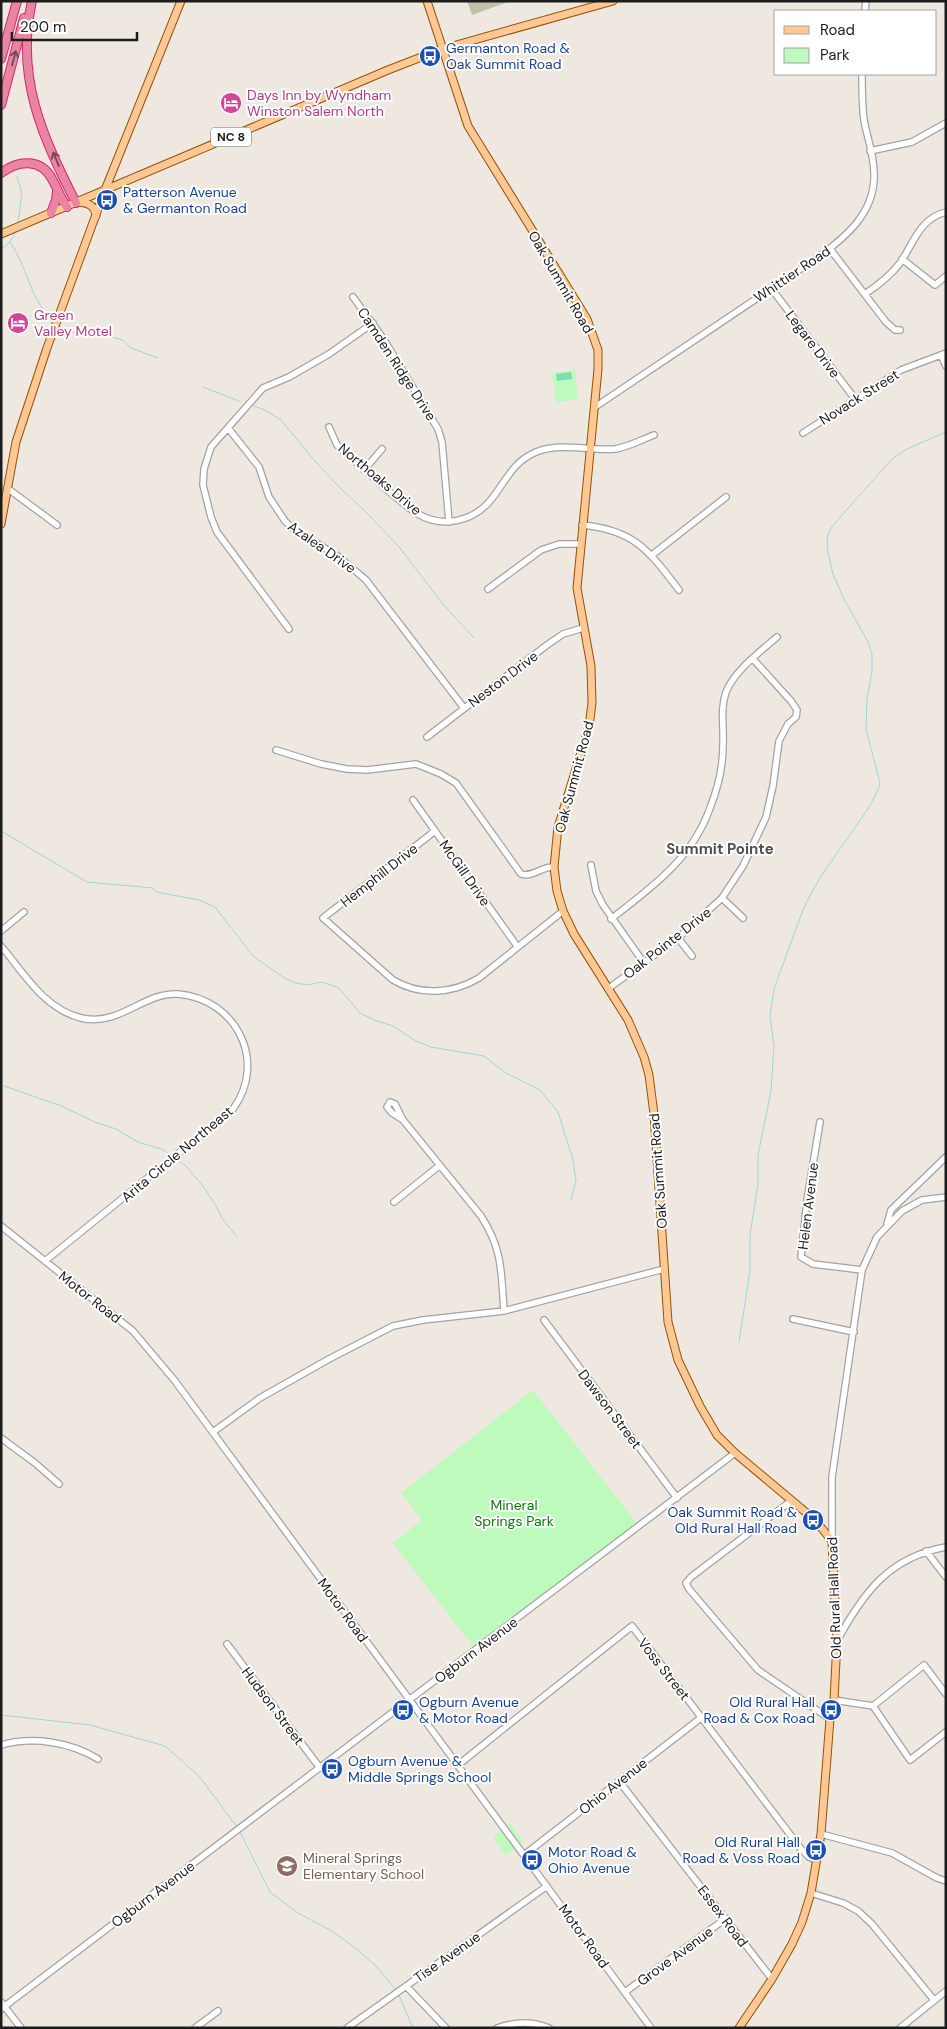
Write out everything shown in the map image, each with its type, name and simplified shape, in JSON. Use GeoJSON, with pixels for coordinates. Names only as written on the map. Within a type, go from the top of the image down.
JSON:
{"type":"FeatureCollection","features":[{"type":"Feature","properties":{"kind":"highway"},"geometry":{"type":"LineString","coordinates":[[1,58],[17,1]]}},
{"type":"Feature","properties":{"kind":"highway"},"geometry":{"type":"LineString","coordinates":[[1,106],[30,1]]}},
{"type":"Feature","properties":{"kind":"highway"},"geometry":{"type":"LineString","coordinates":[[30,1],[26,47],[30,90],[42,126],[76,203]]}},
{"type":"Feature","properties":{"kind":"highway"},"geometry":{"type":"LineString","coordinates":[[1,173],[21,163],[35,164],[48,173],[67,207]]}},
{"type":"Feature","properties":{"kind":"highway"},"geometry":{"type":"LineString","coordinates":[[51,213],[57,192]]}},
{"type":"Feature","properties":{"kind":"main road"},"geometry":{"type":"LineString","coordinates":[[1,524],[23,417],[105,190],[181,1]]}},
{"type":"Feature","properties":{"kind":"main road","name":"Oak Summit Road"},"geometry":{"type":"LineString","coordinates":[[426,1],[468,126],[590,326],[598,357],[595,407],[577,588],[592,673],[591,718],[558,827],[554,867],[557,891],[563,911],[574,934],[628,1020],[644,1056],[649,1075],[654,1114],[668,1322],[678,1360],[705,1416],[717,1435],[735,1453],[816,1520],[832,1541]]}},
{"type":"Feature","properties":{"kind":"main road","name":"NC 8"},"geometry":{"type":"LineString","coordinates":[[1,234],[442,48],[613,1]]}},
{"type":"Feature","properties":{"kind":"main road"},"geometry":{"type":"LineString","coordinates":[[76,203],[90,204],[96,216]]}},
{"type":"Feature","properties":{"kind":"main road","name":"Old Rural Hall Road"},"geometry":{"type":"LineString","coordinates":[[739,2028],[772,1979],[798,1932],[811,1893],[821,1834],[830,1719],[834,1700],[837,1641],[832,1541]]}},
{"type":"Feature","properties":{"kind":"street","name":"Whittier Road"},"geometry":{"type":"LineString","coordinates":[[595,407],[830,249],[855,226],[869,202],[874,174],[864,118],[862,75]]}},
{"type":"Feature","properties":{"kind":"street"},"geometry":{"type":"LineString","coordinates":[[870,151],[912,142],[946,123]]}},
{"type":"Feature","properties":{"kind":"street"},"geometry":{"type":"LineString","coordinates":[[865,294],[887,277],[902,259],[918,230],[929,219],[946,212]]}},
{"type":"Feature","properties":{"kind":"street"},"geometry":{"type":"LineString","coordinates":[[830,249],[886,322],[895,330],[900,330]]}},
{"type":"Feature","properties":{"kind":"street"},"geometry":{"type":"LineString","coordinates":[[902,259],[935,285],[946,276]]}},
{"type":"Feature","properties":{"kind":"street","name":"Legare Drive"},"geometry":{"type":"LineString","coordinates":[[771,288],[855,399]]}},
{"type":"Feature","properties":{"kind":"street","name":"Camden Ridge Drive"},"geometry":{"type":"LineString","coordinates":[[353,296],[373,323],[438,429],[442,442],[449,522]]}},
{"type":"Feature","properties":{"kind":"street"},"geometry":{"type":"LineString","coordinates":[[289,629],[221,537],[211,517],[203,485],[204,469],[211,447],[263,388],[289,377],[329,354],[373,323]]}},
{"type":"Feature","properties":{"kind":"street"},"geometry":{"type":"LineString","coordinates":[[943,354],[946,366]]}},
{"type":"Feature","properties":{"kind":"street","name":"Novack Street"},"geometry":{"type":"LineString","coordinates":[[803,433],[901,370],[943,354]]}},
{"type":"Feature","properties":{"kind":"street","name":"Northoaks Drive"},"geometry":{"type":"LineString","coordinates":[[329,427],[337,445],[413,511],[426,518],[449,522],[469,517],[483,508],[510,471],[533,453],[556,447],[624,447],[654,435]]}},
{"type":"Feature","properties":{"kind":"street","name":"Azalea Drive"},"geometry":{"type":"LineString","coordinates":[[228,428],[259,467],[269,498],[285,521],[292,528],[339,557],[366,580],[464,708]]}},
{"type":"Feature","properties":{"kind":"street"},"geometry":{"type":"LineString","coordinates":[[364,470],[382,449]]}},
{"type":"Feature","properties":{"kind":"street"},"geometry":{"type":"LineString","coordinates":[[7,488],[57,525]]}},
{"type":"Feature","properties":{"kind":"street"},"geometry":{"type":"LineString","coordinates":[[652,555],[726,497]]}},
{"type":"Feature","properties":{"kind":"street"},"geometry":{"type":"LineString","coordinates":[[582,525],[599,526],[621,533],[638,542],[652,555],[679,590]]}},
{"type":"Feature","properties":{"kind":"street"},"geometry":{"type":"LineString","coordinates":[[488,589],[541,550],[559,544],[580,544]]}},
{"type":"Feature","properties":{"kind":"street","name":"Neston Drive"},"geometry":{"type":"LineString","coordinates":[[427,737],[547,645],[563,634],[583,628]]}},
{"type":"Feature","properties":{"kind":"street"},"geometry":{"type":"LineString","coordinates":[[611,918],[659,882],[672,869],[691,845],[703,825],[716,790],[722,763],[722,721],[727,691],[740,671],[778,637]]}},
{"type":"Feature","properties":{"kind":"street","name":"Oak Pointe Drive"},"geometry":{"type":"LineString","coordinates":[[609,988],[678,938],[722,898],[743,866],[766,817],[773,786],[779,741],[788,724],[796,716],[797,710],[791,700],[753,659]]}},
{"type":"Feature","properties":{"kind":"street"},"geometry":{"type":"LineString","coordinates":[[276,750],[321,764],[347,769],[367,770],[411,764],[426,767],[456,782],[521,874],[526,875],[546,867],[554,867]]}},
{"type":"Feature","properties":{"kind":"street","name":"McGill Drive"},"geometry":{"type":"LineString","coordinates":[[413,800],[517,946]]}},
{"type":"Feature","properties":{"kind":"street","name":"Hemphill Drive"},"geometry":{"type":"LineString","coordinates":[[435,831],[323,918],[392,980],[424,991],[449,990],[464,986],[479,978],[517,946]]}},
{"type":"Feature","properties":{"kind":"street"},"geometry":{"type":"LineString","coordinates":[[591,865],[596,891],[611,918],[644,963]]}},
{"type":"Feature","properties":{"kind":"street"},"geometry":{"type":"LineString","coordinates":[[722,898],[743,918]]}},
{"type":"Feature","properties":{"kind":"street"},"geometry":{"type":"LineString","coordinates":[[517,946],[563,911]]}},
{"type":"Feature","properties":{"kind":"street"},"geometry":{"type":"LineString","coordinates":[[1,932],[24,912]]}},
{"type":"Feature","properties":{"kind":"street"},"geometry":{"type":"LineString","coordinates":[[678,938],[692,956]]}},
{"type":"Feature","properties":{"kind":"street","name":"Arita Circle Northeast"},"geometry":{"type":"LineString","coordinates":[[1,946],[42,995],[63,1012],[81,1018],[100,1020],[125,1013],[157,997],[168,994],[189,996],[213,1006],[226,1015],[243,1040],[247,1055],[244,1089],[230,1111],[46,1261]]}},
{"type":"Feature","properties":{"kind":"street"},"geometry":{"type":"LineString","coordinates":[[403,1120],[481,1216],[496,1244],[500,1258],[504,1311]]}},
{"type":"Feature","properties":{"kind":"street","name":"Helen Avenue"},"geometry":{"type":"LineString","coordinates":[[820,1122],[806,1209],[801,1257],[813,1264],[862,1270]]}},
{"type":"Feature","properties":{"kind":"street"},"geometry":{"type":"LineString","coordinates":[[887,1224],[891,1210],[946,1157]]}},
{"type":"Feature","properties":{"kind":"street"},"geometry":{"type":"LineString","coordinates":[[394,1202],[439,1166]]}},
{"type":"Feature","properties":{"kind":"street","name":"Old Rural Hall Road"},"geometry":{"type":"LineString","coordinates":[[832,1541],[832,1476],[862,1270],[870,1248],[887,1224],[902,1211],[922,1200],[946,1197]]}},
{"type":"Feature","properties":{"kind":"street","name":"Motor Road"},"geometry":{"type":"LineString","coordinates":[[1,1226],[140,1338],[175,1381],[651,2028]]}},
{"type":"Feature","properties":{"kind":"street"},"geometry":{"type":"LineString","coordinates":[[213,1432],[260,1398],[386,1329],[423,1320],[504,1311],[664,1269]]}},
{"type":"Feature","properties":{"kind":"street"},"geometry":{"type":"LineString","coordinates":[[793,1319],[854,1332]]}},
{"type":"Feature","properties":{"kind":"street","name":"Dawson Street"},"geometry":{"type":"LineString","coordinates":[[544,1320],[677,1498]]}},
{"type":"Feature","properties":{"kind":"street"},"geometry":{"type":"LineString","coordinates":[[1,1438],[35,1463],[59,1484]]}},
{"type":"Feature","properties":{"kind":"street","name":"Ogburn Avenue"},"geometry":{"type":"LineString","coordinates":[[2,2006],[320,1768],[735,1453]]}},
{"type":"Feature","properties":{"kind":"street"},"geometry":{"type":"LineString","coordinates":[[791,1501],[691,1577],[686,1583],[721,1629],[758,1670],[830,1719]]}},
{"type":"Feature","properties":{"kind":"street"},"geometry":{"type":"LineString","coordinates":[[837,1641],[861,1600],[875,1583],[891,1569],[909,1558],[926,1551],[946,1547]]}},
{"type":"Feature","properties":{"kind":"street"},"geometry":{"type":"LineString","coordinates":[[926,1551],[946,1577]]}},
{"type":"Feature","properties":{"kind":"street","name":"Voss Street"},"geometry":{"type":"LineString","coordinates":[[458,1765],[632,1626],[801,1849],[809,1857],[816,1860]]}},
{"type":"Feature","properties":{"kind":"street","name":"Hudson Street"},"geometry":{"type":"LineString","coordinates":[[227,1644],[320,1768]]}},
{"type":"Feature","properties":{"kind":"street"},"geometry":{"type":"LineString","coordinates":[[872,1706],[924,1666],[946,1694]]}},
{"type":"Feature","properties":{"kind":"street"},"geometry":{"type":"LineString","coordinates":[[834,1700],[872,1706],[910,1760],[946,1732]]}},
{"type":"Feature","properties":{"kind":"street","name":"Ohio Avenue"},"geometry":{"type":"LineString","coordinates":[[524,1855],[702,1717]]}},
{"type":"Feature","properties":{"kind":"street"},"geometry":{"type":"LineString","coordinates":[[1,1745],[26,1741],[60,1744],[79,1749],[98,1759]]}},
{"type":"Feature","properties":{"kind":"street","name":"Essex Road"},"geometry":{"type":"LineString","coordinates":[[619,1781],[772,1979]]}},
{"type":"Feature","properties":{"kind":"street"},"geometry":{"type":"LineString","coordinates":[[821,1834],[892,1853],[946,1881]]}},
{"type":"Feature","properties":{"kind":"street","name":"Tise Avenue"},"geometry":{"type":"LineString","coordinates":[[346,2028],[547,1886]]}},
{"type":"Feature","properties":{"kind":"street"},"geometry":{"type":"LineString","coordinates":[[811,1893],[843,1903],[858,1911],[872,1924],[934,2000]]}},
{"type":"Feature","properties":{"kind":"street","name":"Grove Avenue"},"geometry":{"type":"LineString","coordinates":[[625,1992],[725,1919]]}},
{"type":"Feature","properties":{"kind":"street"},"geometry":{"type":"LineString","coordinates":[[406,1986],[446,2028]]}},
{"type":"Feature","properties":{"kind":"street"},"geometry":{"type":"LineString","coordinates":[[900,2028],[946,1991]]}},
{"type":"Feature","properties":{"kind":"street"},"geometry":{"type":"LineString","coordinates":[[2,2006],[21,2028]]}},
{"type":"Feature","properties":{"kind":"street"},"geometry":{"type":"LineString","coordinates":[[195,2028],[218,2011]]}},
{"type":"Feature","properties":{"kind":"street"},"geometry":{"type":"LineString","coordinates":[[497,2028],[522,2023],[539,2024],[549,2028]]}},
{"type":"Feature","properties":{"kind":"shaded area"},"geometry":{"type":"Polygon","coordinates":[[[467,1],[511,1],[472,15],[467,1]]]}},
{"type":"Feature","properties":{"kind":"green space"},"geometry":{"type":"Polygon","coordinates":[[[575,370],[578,399],[556,402],[552,373],[575,370]]]}},
{"type":"Feature","properties":{"kind":"green space"},"geometry":{"type":"Polygon","coordinates":[[[571,372],[572,379],[557,381],[556,374],[571,372]]]}},
{"type":"Feature","properties":{"kind":"green space","name":"Mineral Springs Park"},"geometry":{"type":"Polygon","coordinates":[[[533,1390],[638,1525],[475,1649],[393,1543],[422,1520],[401,1493],[533,1390]]]}},
{"type":"Feature","properties":{"kind":"green space"},"geometry":{"type":"Polygon","coordinates":[[[511,1824],[523,1842],[506,1855],[493,1837],[511,1824]]]}},
{"type":"Feature","properties":{"kind":"waterway"},"geometry":{"type":"LineString","coordinates":[[17,176],[22,194],[18,222]]}},
{"type":"Feature","properties":{"kind":"waterway"},"geometry":{"type":"LineString","coordinates":[[1,250],[10,242],[16,231]]}},
{"type":"Feature","properties":{"kind":"waterway"},"geometry":{"type":"LineString","coordinates":[[10,242],[16,251],[32,290],[49,317]]}},
{"type":"Feature","properties":{"kind":"waterway"},"geometry":{"type":"LineString","coordinates":[[59,325],[66,332],[78,332]]}},
{"type":"Feature","properties":{"kind":"waterway"},"geometry":{"type":"LineString","coordinates":[[85,330],[123,340],[131,348],[158,358]]}},
{"type":"Feature","properties":{"kind":"waterway"},"geometry":{"type":"LineString","coordinates":[[203,387],[239,401]]}},
{"type":"Feature","properties":{"kind":"waterway"},"geometry":{"type":"LineString","coordinates":[[251,405],[265,410],[281,420],[314,460],[400,548],[442,603],[474,638]]}},
{"type":"Feature","properties":{"kind":"waterway"},"geometry":{"type":"LineString","coordinates":[[739,1342],[750,1271],[750,1235],[758,1184],[758,1155],[771,1091],[774,1046],[770,1016],[774,989],[804,907],[821,876],[868,809],[880,783],[866,729],[872,654],[867,640],[844,599],[833,574],[828,553],[827,537],[831,528],[892,459],[907,449],[946,432]]}},
{"type":"Feature","properties":{"kind":"waterway"},"geometry":{"type":"LineString","coordinates":[[1,831],[87,882],[153,888],[156,892],[199,900],[215,907],[253,956],[284,978],[307,985],[322,982],[339,988],[360,1013],[393,1026],[416,1041],[431,1047],[484,1056],[506,1073],[540,1090],[558,1112],[573,1160],[576,1181],[571,1200]]}},
{"type":"Feature","properties":{"kind":"waterway"},"geometry":{"type":"LineString","coordinates":[[1,1085],[59,1105],[95,1122],[116,1129],[138,1142],[161,1149],[172,1155]]}},
{"type":"Feature","properties":{"kind":"waterway"},"geometry":{"type":"LineString","coordinates":[[175,1158],[185,1165],[203,1186],[222,1218],[237,1237]]}},
{"type":"Feature","properties":{"kind":"waterway"},"geometry":{"type":"LineString","coordinates":[[1,1715],[90,1725],[165,1746],[199,1776],[237,1827]]}},
{"type":"Feature","properties":{"kind":"waterway"},"geometry":{"type":"LineString","coordinates":[[239,1830],[270,1892],[298,1913],[332,1931],[354,1947],[376,1966],[396,1990]]}},
{"type":"Feature","properties":{"kind":"waterway"},"geometry":{"type":"LineString","coordinates":[[398,1993],[413,2028]]}},
{"type":"Feature","properties":{"kind":"place","name":"Germanton Road & Oak Summit Road"},"geometry":{"type":"Point","coordinates":[430,56]}},
{"type":"Feature","properties":{"kind":"place","name":"Days Inn by Wyndham Winston Salem North"},"geometry":{"type":"Point","coordinates":[231,103]}},
{"type":"Feature","properties":{"kind":"place","name":"Patterson Avenue & Germanton Road"},"geometry":{"type":"Point","coordinates":[107,200]}},
{"type":"Feature","properties":{"kind":"place","name":"Green Valley Motel"},"geometry":{"type":"Point","coordinates":[18,323]}},
{"type":"Feature","properties":{"kind":"place","name":"Oak Summit Road & Old Rural Hall Road"},"geometry":{"type":"Point","coordinates":[813,1520]}},
{"type":"Feature","properties":{"kind":"place","name":"Ogburn Avenue & Motor Road"},"geometry":{"type":"Point","coordinates":[403,1710]}},
{"type":"Feature","properties":{"kind":"place","name":"Old Rural Hall Road & Cox Road"},"geometry":{"type":"Point","coordinates":[831,1710]}},
{"type":"Feature","properties":{"kind":"place","name":"Ogburn Avenue & Middle Springs School"},"geometry":{"type":"Point","coordinates":[332,1769]}},
{"type":"Feature","properties":{"kind":"place","name":"Old Rural Hall Road & Voss Road"},"geometry":{"type":"Point","coordinates":[816,1850]}},
{"type":"Feature","properties":{"kind":"place","name":"Motor Road & Ohio Avenue"},"geometry":{"type":"Point","coordinates":[532,1860]}},
{"type":"Feature","properties":{"kind":"place","name":"Mineral Springs Elementary School"},"geometry":{"type":"Point","coordinates":[287,1866]}},
{"type":"Feature","properties":{"kind":"district","name":"Summit Pointe"},"geometry":{"type":"Point","coordinates":[720,849]}}]}
